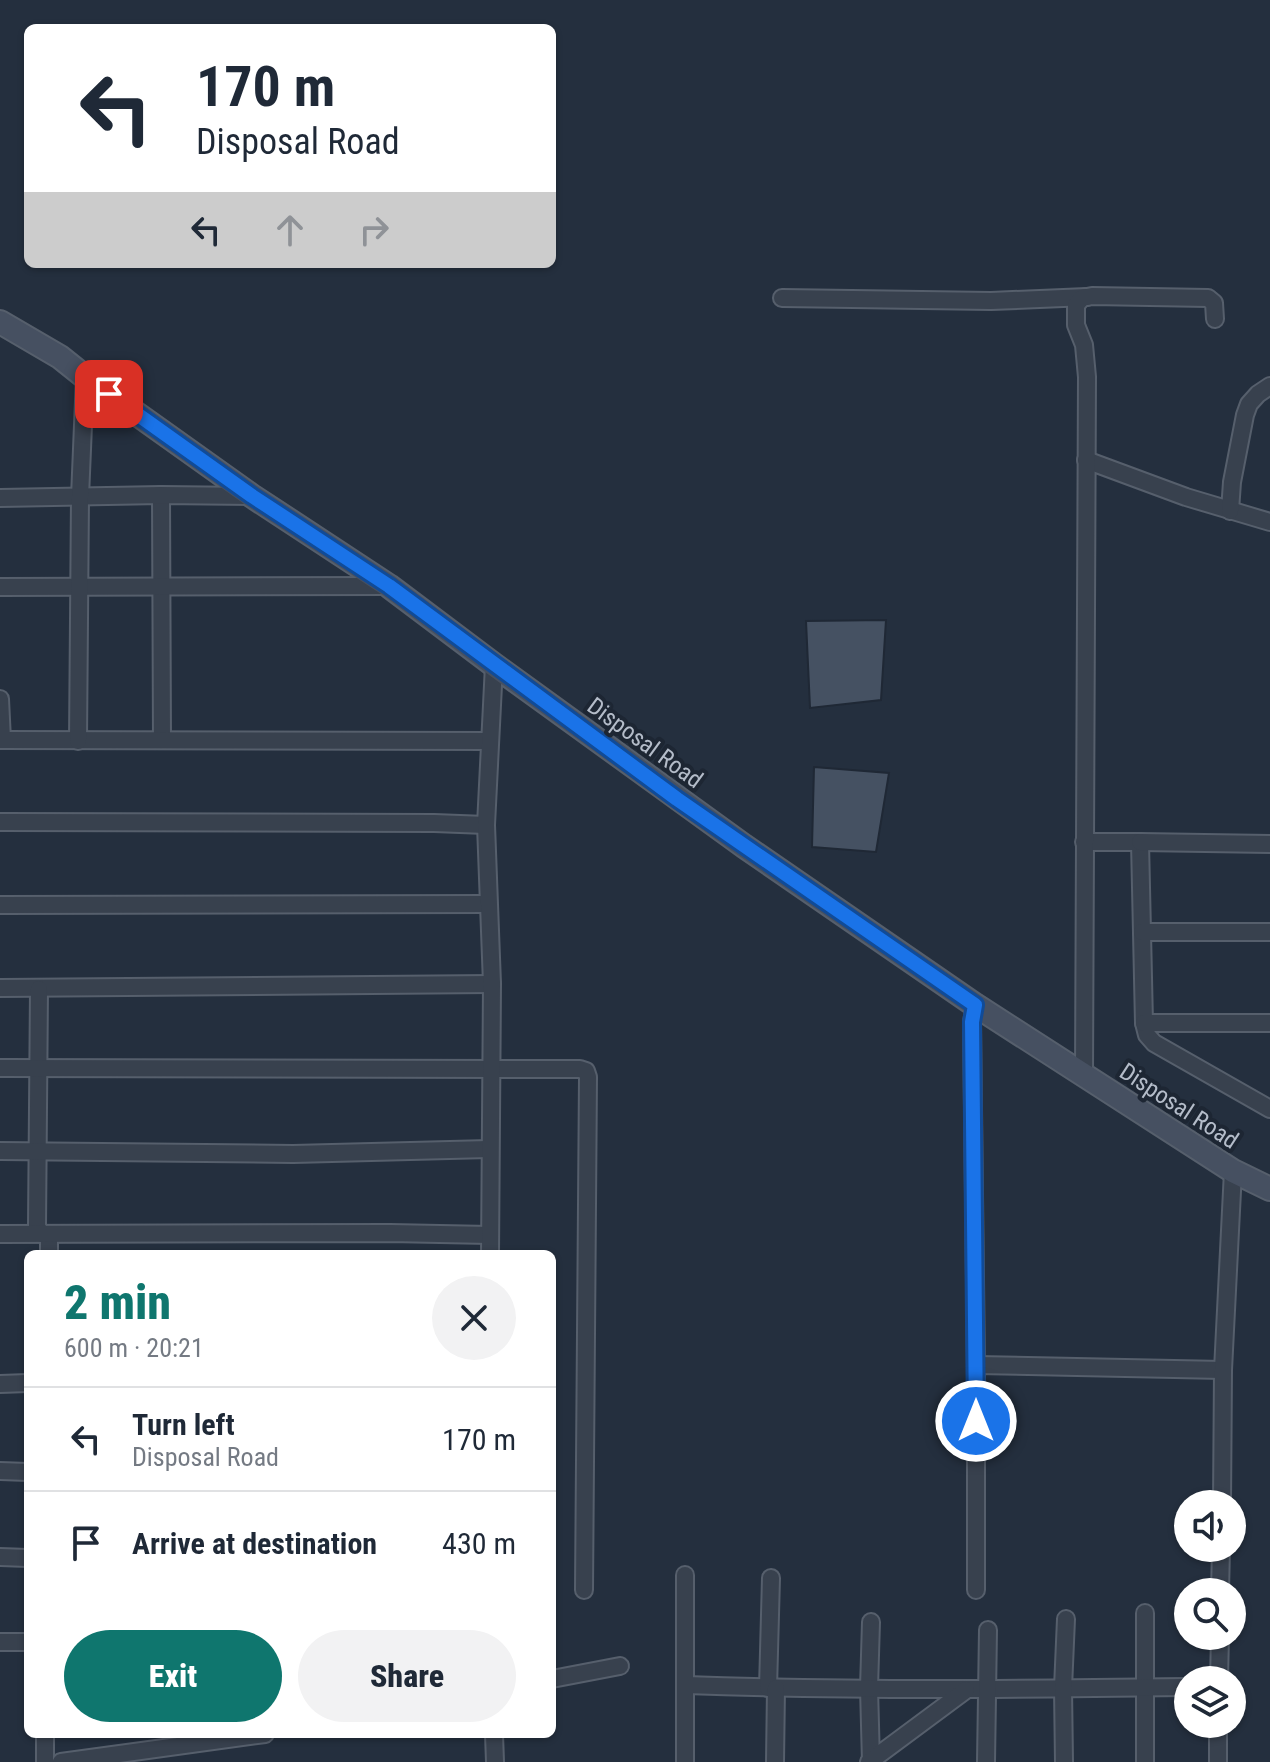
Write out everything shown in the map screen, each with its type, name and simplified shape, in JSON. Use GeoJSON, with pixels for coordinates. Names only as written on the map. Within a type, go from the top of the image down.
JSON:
{"type":"FeatureCollection","features":[{"type":"Feature","properties":{"kind":"street"},"geometry":{"type":"LineString","coordinates":[[1084,1076],[1086,356],[1075,312],[1079,300],[1087,297]]}},
{"type":"Feature","properties":{"kind":"street"},"geometry":{"type":"LineString","coordinates":[[782,298],[991,301],[1087,297],[1208,298],[1214,303],[1215,319]]}},
{"type":"Feature","properties":{"kind":"street","name":"Disposal Road"},"geometry":{"type":"LineString","coordinates":[[0,322],[60,357],[252,496],[389,586],[677,799],[975,1005],[1233,1171],[1270,1189]]}},
{"type":"Feature","properties":{"kind":"street"},"geometry":{"type":"LineString","coordinates":[[78,741],[80,497],[85,377]]}},
{"type":"Feature","properties":{"kind":"street"},"geometry":{"type":"LineString","coordinates":[[1230,511],[1232,482],[1245,415],[1249,404],[1270,386]]}},
{"type":"Feature","properties":{"kind":"street"},"geometry":{"type":"LineString","coordinates":[[1086,460],[1186,497],[1270,522]]}},
{"type":"Feature","properties":{"kind":"street"},"geometry":{"type":"LineString","coordinates":[[161,495],[162,740]]}},
{"type":"Feature","properties":{"kind":"street"},"geometry":{"type":"LineString","coordinates":[[0,498],[252,496]]}},
{"type":"Feature","properties":{"kind":"street"},"geometry":{"type":"LineString","coordinates":[[0,587],[389,586]]}},
{"type":"Feature","properties":{"kind":"street"},"geometry":{"type":"LineString","coordinates":[[490,1250],[492,984],[486,825],[494,665]]}},
{"type":"Feature","properties":{"kind":"street"},"geometry":{"type":"LineString","coordinates":[[0,699],[1,740],[490,741]]}},
{"type":"Feature","properties":{"kind":"street"},"geometry":{"type":"LineString","coordinates":[[0,822],[486,825]]}},
{"type":"Feature","properties":{"kind":"street"},"geometry":{"type":"LineString","coordinates":[[1084,842],[1270,844]]}},
{"type":"Feature","properties":{"kind":"street"},"geometry":{"type":"LineString","coordinates":[[1140,842],[1144,1023],[1147,1035],[1154,1043],[1270,1109]]}},
{"type":"Feature","properties":{"kind":"street"},"geometry":{"type":"LineString","coordinates":[[0,905],[488,904]]}},
{"type":"Feature","properties":{"kind":"street"},"geometry":{"type":"LineString","coordinates":[[1142,932],[1270,932]]}},
{"type":"Feature","properties":{"kind":"street"},"geometry":{"type":"LineString","coordinates":[[0,988],[492,984]]}},
{"type":"Feature","properties":{"kind":"street"},"geometry":{"type":"LineString","coordinates":[[39,989],[37,1227],[49,1237],[49,1250]]}},
{"type":"Feature","properties":{"kind":"street"},"geometry":{"type":"LineString","coordinates":[[975,1005],[972,1022],[976,1590]]}},
{"type":"Feature","properties":{"kind":"street"},"geometry":{"type":"LineString","coordinates":[[1144,1023],[1270,1023]]}},
{"type":"Feature","properties":{"kind":"street"},"geometry":{"type":"LineString","coordinates":[[0,1068],[223,1070],[491,1067],[586,1071],[584,1590]]}},
{"type":"Feature","properties":{"kind":"street"},"geometry":{"type":"LineString","coordinates":[[0,1151],[293,1154],[489,1149]]}},
{"type":"Feature","properties":{"kind":"street"},"geometry":{"type":"LineString","coordinates":[[1222,1490],[1223,1370],[1233,1171]]}},
{"type":"Feature","properties":{"kind":"street"},"geometry":{"type":"LineString","coordinates":[[0,1234],[490,1235]]}},
{"type":"Feature","properties":{"kind":"street"},"geometry":{"type":"LineString","coordinates":[[976,1365],[1223,1370]]}},
{"type":"Feature","properties":{"kind":"street"},"geometry":{"type":"LineString","coordinates":[[0,1384],[24,1383]]}},
{"type":"Feature","properties":{"kind":"street"},"geometry":{"type":"LineString","coordinates":[[0,1471],[24,1472]]}},
{"type":"Feature","properties":{"kind":"street"},"geometry":{"type":"LineString","coordinates":[[0,1557],[24,1558]]}},
{"type":"Feature","properties":{"kind":"street"},"geometry":{"type":"LineString","coordinates":[[685,1575],[685,1762]]}},
{"type":"Feature","properties":{"kind":"street"},"geometry":{"type":"LineString","coordinates":[[771,1578],[775,1762]]}},
{"type":"Feature","properties":{"kind":"street"},"geometry":{"type":"LineString","coordinates":[[1145,1613],[1145,1762]]}},
{"type":"Feature","properties":{"kind":"street"},"geometry":{"type":"LineString","coordinates":[[1064,1762],[1066,1619]]}},
{"type":"Feature","properties":{"kind":"street"},"geometry":{"type":"LineString","coordinates":[[871,1622],[871,1761]]}},
{"type":"Feature","properties":{"kind":"street"},"geometry":{"type":"LineString","coordinates":[[986,1762],[988,1630]]}},
{"type":"Feature","properties":{"kind":"street"},"geometry":{"type":"LineString","coordinates":[[0,1642],[24,1642]]}},
{"type":"Feature","properties":{"kind":"street"},"geometry":{"type":"LineString","coordinates":[[556,1678],[620,1666]]}},
{"type":"Feature","properties":{"kind":"street"},"geometry":{"type":"LineString","coordinates":[[686,1685],[966,1690],[1174,1687]]}},
{"type":"Feature","properties":{"kind":"street"},"geometry":{"type":"LineString","coordinates":[[871,1761],[966,1690]]}},
{"type":"Feature","properties":{"kind":"street"},"geometry":{"type":"LineString","coordinates":[[45,1738],[45,1762]]}},
{"type":"Feature","properties":{"kind":"street"},"geometry":{"type":"LineString","coordinates":[[61,1762],[236,1738]]}},
{"type":"Feature","properties":{"kind":"street"},"geometry":{"type":"LineString","coordinates":[[494,1738],[495,1762]]}},
{"type":"Feature","properties":{"kind":"street"},"geometry":{"type":"LineString","coordinates":[[1218,1738],[1218,1762]]}},
{"type":"Feature","properties":{"kind":"building"},"geometry":{"type":"Polygon","coordinates":[[[886,620],[881,700],[810,708],[806,621],[886,620]]]}},
{"type":"Feature","properties":{"kind":"building"},"geometry":{"type":"Polygon","coordinates":[[[814,767],[889,773],[876,852],[812,847],[814,767]]]}},
{"type":"Feature","properties":{"kind":"route"},"geometry":{"type":"LineString","coordinates":[[109,394],[252,496],[389,586],[677,799],[975,1005],[972,1022],[976,1421]]}}]}
